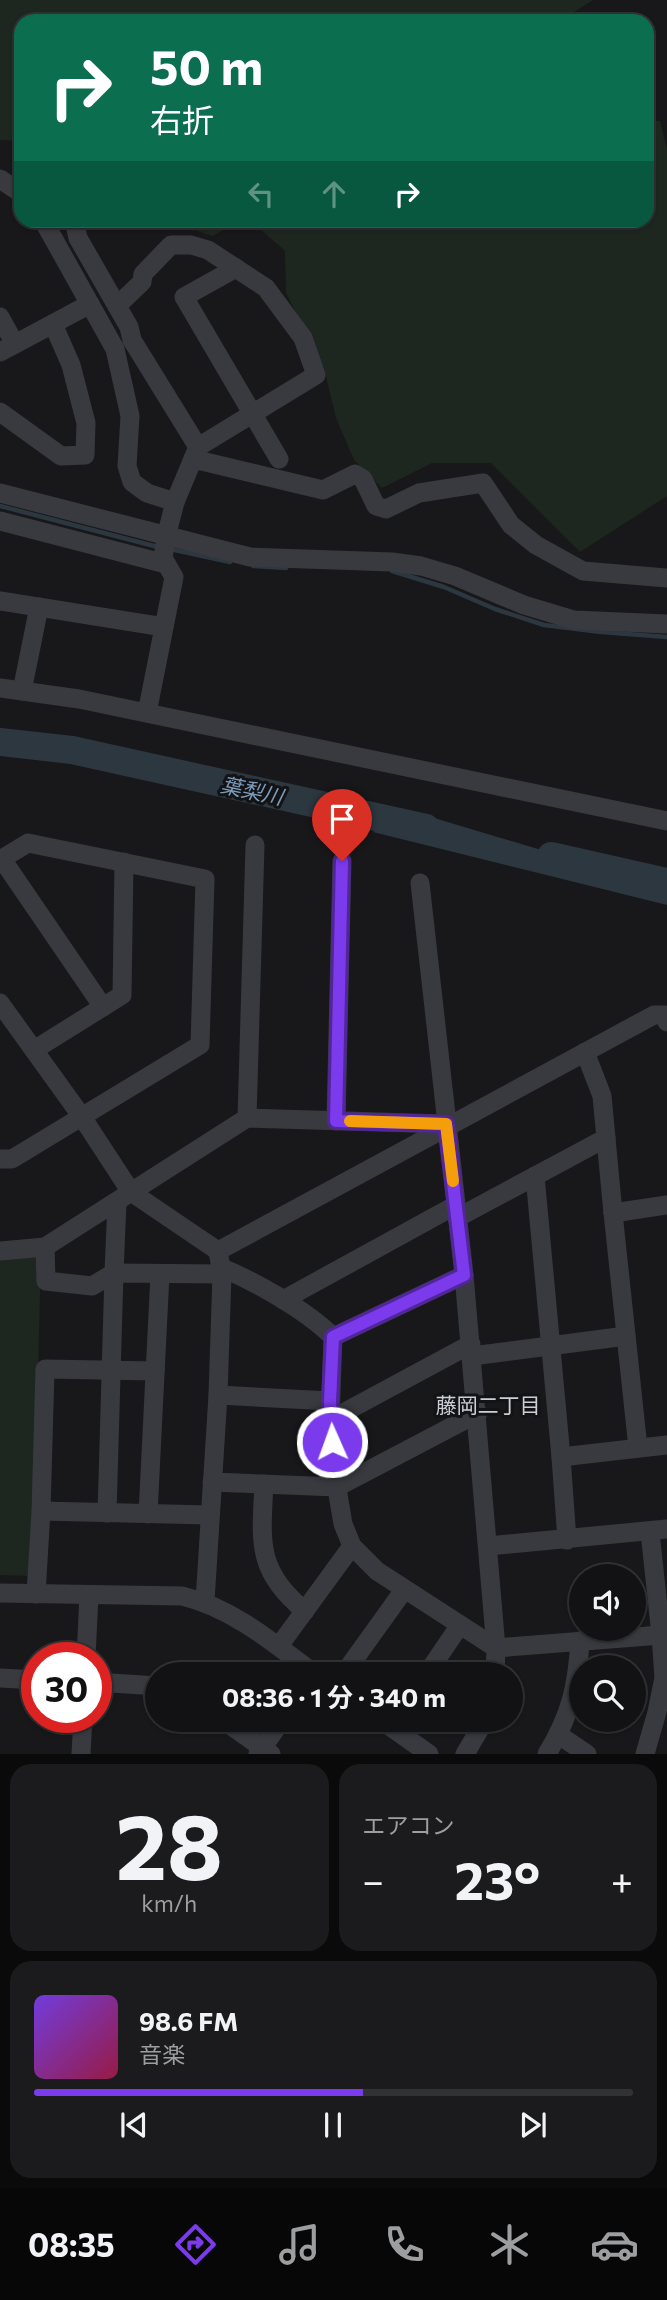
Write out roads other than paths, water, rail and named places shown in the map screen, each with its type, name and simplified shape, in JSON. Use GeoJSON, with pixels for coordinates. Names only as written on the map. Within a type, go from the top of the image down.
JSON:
{"type":"FeatureCollection","features":[{"type":"Feature","properties":{"kind":"street"},"geometry":{"type":"LineString","coordinates":[[47,228],[116,349],[130,416],[127,466],[132,482],[147,492],[175,502]]}},
{"type":"Feature","properties":{"kind":"street"},"geometry":{"type":"LineString","coordinates":[[76,228],[78,237],[129,327],[132,340],[196,453],[323,490],[355,474],[363,479],[376,506],[386,509],[419,493],[483,483],[511,525],[536,545],[583,570],[667,578]]}},
{"type":"Feature","properties":{"kind":"street"},"geometry":{"type":"LineString","coordinates":[[117,306],[142,282],[143,274],[171,245],[191,244],[208,250],[266,288],[303,338],[316,375],[196,453],[175,502],[166,537],[163,558],[174,577],[147,713]]}},
{"type":"Feature","properties":{"kind":"street"},"geometry":{"type":"LineString","coordinates":[[236,268],[184,297],[279,459]]}},
{"type":"Feature","properties":{"kind":"street"},"geometry":{"type":"LineString","coordinates":[[0,317],[8,348],[90,304]]}},
{"type":"Feature","properties":{"kind":"street"},"geometry":{"type":"LineString","coordinates":[[0,412],[61,456],[85,455],[86,422],[71,365],[52,324]]}},
{"type":"Feature","properties":{"kind":"street"},"geometry":{"type":"LineString","coordinates":[[0,493],[250,558],[392,562],[421,566],[455,576],[524,605],[574,620],[667,624]]}},
{"type":"Feature","properties":{"kind":"street"},"geometry":{"type":"LineString","coordinates":[[0,521],[166,564]]}},
{"type":"Feature","properties":{"kind":"street"},"geometry":{"type":"LineString","coordinates":[[0,601],[164,627]]}},
{"type":"Feature","properties":{"kind":"street"},"geometry":{"type":"LineString","coordinates":[[22,691],[39,607]]}},
{"type":"Feature","properties":{"kind":"street"},"geometry":{"type":"LineString","coordinates":[[0,688],[147,713],[667,821]]}},
{"type":"Feature","properties":{"kind":"street"},"geometry":{"type":"LineString","coordinates":[[0,1159],[12,1159],[200,1045],[205,879],[28,843],[1,859],[103,1007]]}},
{"type":"Feature","properties":{"kind":"street"},"geometry":{"type":"LineString","coordinates":[[247,1118],[255,845]]}},
{"type":"Feature","properties":{"kind":"street"},"geometry":{"type":"LineString","coordinates":[[336,1121],[342,861]]}},
{"type":"Feature","properties":{"kind":"street"},"geometry":{"type":"LineString","coordinates":[[34,1051],[122,995],[124,862]]}},
{"type":"Feature","properties":{"kind":"street"},"geometry":{"type":"LineString","coordinates":[[420,883],[472,1350],[495,1662]]}},
{"type":"Feature","properties":{"kind":"street"},"geometry":{"type":"LineString","coordinates":[[1,1005],[82,1117],[124,1197],[220,1264],[283,1300],[333,1337]]}},
{"type":"Feature","properties":{"kind":"street"},"geometry":{"type":"LineString","coordinates":[[45,1247],[46,1281],[92,1286],[114,1273],[160,1273],[220,1264],[447,1125],[654,1015],[665,1015],[667,1022]]}},
{"type":"Feature","properties":{"kind":"street"},"geometry":{"type":"LineString","coordinates":[[585,1052],[602,1096],[638,1448]]}},
{"type":"Feature","properties":{"kind":"street"},"geometry":{"type":"LineString","coordinates":[[0,1251],[45,1247],[247,1118],[447,1125]]}},
{"type":"Feature","properties":{"kind":"street"},"geometry":{"type":"LineString","coordinates":[[283,1300],[456,1211],[535,1176],[606,1138]]}},
{"type":"Feature","properties":{"kind":"street"},"geometry":{"type":"LineString","coordinates":[[535,1176],[567,1540]]}},
{"type":"Feature","properties":{"kind":"street"},"geometry":{"type":"LineString","coordinates":[[107,1513],[114,1273],[124,1197]]}},
{"type":"Feature","properties":{"kind":"street"},"geometry":{"type":"LineString","coordinates":[[614,1213],[667,1205]]}},
{"type":"Feature","properties":{"kind":"street"},"geometry":{"type":"LineString","coordinates":[[205,1601],[218,1395],[220,1264]]}},
{"type":"Feature","properties":{"kind":"street"},"geometry":{"type":"LineString","coordinates":[[148,1514],[160,1273]]}},
{"type":"Feature","properties":{"kind":"street"},"geometry":{"type":"LineString","coordinates":[[333,1337],[464,1275]]}},
{"type":"Feature","properties":{"kind":"street"},"geometry":{"type":"LineString","coordinates":[[218,1395],[330,1410],[472,1350],[551,1346],[626,1336]]}},
{"type":"Feature","properties":{"kind":"street"},"geometry":{"type":"LineString","coordinates":[[333,1337],[330,1410],[337,1487],[343,1524],[352,1546],[377,1571],[496,1648],[580,1641],[577,1680],[571,1707],[547,1754]]}},
{"type":"Feature","properties":{"kind":"street"},"geometry":{"type":"LineString","coordinates":[[36,1594],[45,1369],[155,1371]]}},
{"type":"Feature","properties":{"kind":"street"},"geometry":{"type":"LineString","coordinates":[[212,1482],[337,1487],[478,1413]]}},
{"type":"Feature","properties":{"kind":"street"},"geometry":{"type":"LineString","coordinates":[[561,1457],[667,1445]]}},
{"type":"Feature","properties":{"kind":"street"},"geometry":{"type":"LineString","coordinates":[[264,1484],[261,1536],[263,1551],[279,1586],[287,1597],[305,1611]]}},
{"type":"Feature","properties":{"kind":"street"},"geometry":{"type":"LineString","coordinates":[[41,1511],[210,1515]]}},
{"type":"Feature","properties":{"kind":"street"},"geometry":{"type":"LineString","coordinates":[[488,1546],[658,1530],[664,1678],[645,1754]]}},
{"type":"Feature","properties":{"kind":"street"},"geometry":{"type":"LineString","coordinates":[[279,1646],[352,1546]]}},
{"type":"Feature","properties":{"kind":"street"},"geometry":{"type":"LineString","coordinates":[[352,1662],[404,1590]]}},
{"type":"Feature","properties":{"kind":"street"},"geometry":{"type":"LineString","coordinates":[[0,1593],[182,1596],[205,1601],[279,1646],[300,1662]]}},
{"type":"Feature","properties":{"kind":"street"},"geometry":{"type":"LineString","coordinates":[[87,1642],[89,1595]]}},
{"type":"Feature","properties":{"kind":"street"},"geometry":{"type":"LineString","coordinates":[[435,1662],[460,1626]]}},
{"type":"Feature","properties":{"kind":"street"},"geometry":{"type":"LineString","coordinates":[[646,1636],[661,1635]]}},
{"type":"Feature","properties":{"kind":"street"},"geometry":{"type":"LineString","coordinates":[[0,1678],[21,1679]]}},
{"type":"Feature","properties":{"kind":"street"},"geometry":{"type":"LineString","coordinates":[[112,1683],[145,1685]]}},
{"type":"Feature","properties":{"kind":"street"},"geometry":{"type":"LineString","coordinates":[[238,1732],[264,1752],[275,1732]]}},
{"type":"Feature","properties":{"kind":"street"},"geometry":{"type":"LineString","coordinates":[[401,1732],[429,1754]]}},
{"type":"Feature","properties":{"kind":"street"},"geometry":{"type":"LineString","coordinates":[[465,1754],[478,1732]]}},
{"type":"Feature","properties":{"kind":"street"},"geometry":{"type":"LineString","coordinates":[[81,1754],[82,1733]]}},
{"type":"Feature","properties":{"kind":"street"},"geometry":{"type":"LineString","coordinates":[[559,1735],[587,1754]]}},
{"type":"Feature","properties":{"kind":"waterway"},"geometry":{"type":"LineString","coordinates":[[0,506],[158,547]]}},
{"type":"Feature","properties":{"kind":"waterway"},"geometry":{"type":"LineString","coordinates":[[170,549],[230,562]]}},
{"type":"Feature","properties":{"kind":"waterway"},"geometry":{"type":"LineString","coordinates":[[253,566],[286,568]]}},
{"type":"Feature","properties":{"kind":"waterway"},"geometry":{"type":"LineString","coordinates":[[392,571],[444,587],[495,609],[544,625],[667,637]]}},
{"type":"Feature","properties":{"kind":"waterway","name":"葉梨川"},"geometry":{"type":"LineString","coordinates":[[0,742],[72,750],[426,828]]}},
{"type":"Feature","properties":{"kind":"waterway","name":"葉梨川"},"geometry":{"type":"LineString","coordinates":[[551,856],[667,882]]}},
{"type":"Feature","properties":{"kind":"district","name":"藤岡二丁目"},"geometry":{"type":"Point","coordinates":[488,1404]}}]}
